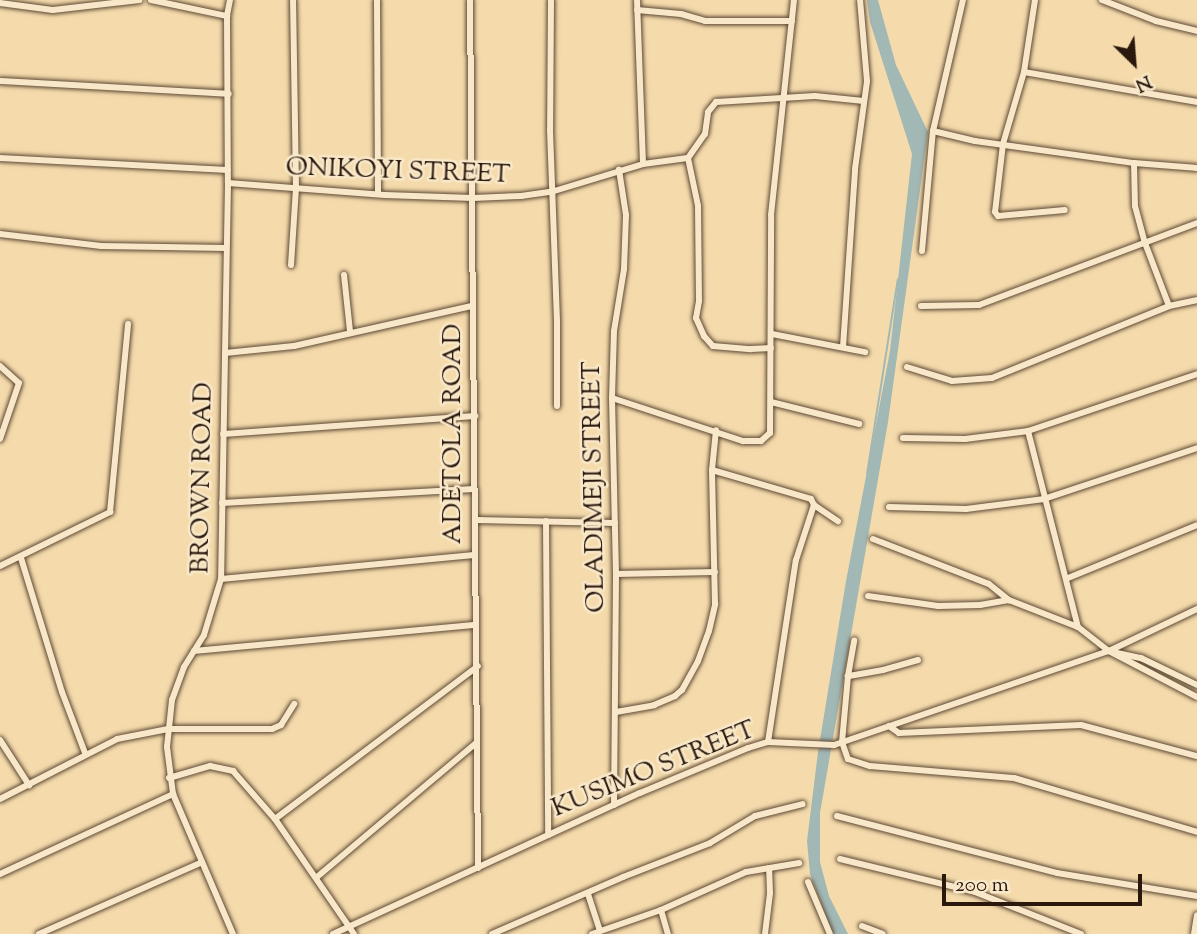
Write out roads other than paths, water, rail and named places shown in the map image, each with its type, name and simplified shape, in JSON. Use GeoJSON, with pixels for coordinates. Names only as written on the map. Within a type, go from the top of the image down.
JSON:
{"type":"FeatureCollection","features":[{"type":"Feature","properties":{"kind":"street"},"geometry":{"type":"LineString","coordinates":[[52,0],[53,10]]}},
{"type":"Feature","properties":{"kind":"street"},"geometry":{"type":"LineString","coordinates":[[0,3],[53,10],[139,0]]}},
{"type":"Feature","properties":{"kind":"street"},"geometry":{"type":"LineString","coordinates":[[151,0],[227,16]]}},
{"type":"Feature","properties":{"kind":"street","name":"BROWN ROAD"},"geometry":{"type":"LineString","coordinates":[[230,0],[227,16],[229,94],[221,579],[214,609],[184,667],[176,689],[169,729],[169,778],[173,794],[233,934]]}},
{"type":"Feature","properties":{"kind":"street"},"geometry":{"type":"LineString","coordinates":[[291,265],[296,188],[293,0]]}},
{"type":"Feature","properties":{"kind":"street"},"geometry":{"type":"LineString","coordinates":[[377,0],[378,194]]}},
{"type":"Feature","properties":{"kind":"street","name":"ADETOLA ROAD"},"geometry":{"type":"LineString","coordinates":[[470,0],[478,868]]}},
{"type":"Feature","properties":{"kind":"street"},"geometry":{"type":"LineString","coordinates":[[551,0],[551,192],[557,324],[556,406]]}},
{"type":"Feature","properties":{"kind":"street"},"geometry":{"type":"LineString","coordinates":[[637,0],[643,164]]}},
{"type":"Feature","properties":{"kind":"street"},"geometry":{"type":"LineString","coordinates":[[612,398],[748,442],[767,438],[771,402],[771,215],[794,0]]}},
{"type":"Feature","properties":{"kind":"street"},"geometry":{"type":"LineString","coordinates":[[843,347],[855,169],[867,73],[860,0]]}},
{"type":"Feature","properties":{"kind":"street"},"geometry":{"type":"LineString","coordinates":[[922,251],[933,131],[963,0]]}},
{"type":"Feature","properties":{"kind":"street"},"geometry":{"type":"LineString","coordinates":[[1035,0],[1024,72],[1003,144],[996,214],[1065,210]]}},
{"type":"Feature","properties":{"kind":"street"},"geometry":{"type":"LineString","coordinates":[[1102,0],[1197,31]]}},
{"type":"Feature","properties":{"kind":"street"},"geometry":{"type":"LineString","coordinates":[[637,10],[681,14],[705,21],[792,21]]}},
{"type":"Feature","properties":{"kind":"street"},"geometry":{"type":"LineString","coordinates":[[1024,72],[1197,102]]}},
{"type":"Feature","properties":{"kind":"street"},"geometry":{"type":"LineString","coordinates":[[0,81],[229,94]]}},
{"type":"Feature","properties":{"kind":"street"},"geometry":{"type":"LineString","coordinates":[[771,348],[713,346],[704,336],[696,317],[699,301],[698,206],[688,158],[705,134],[708,112],[716,102],[816,96],[864,101]]}},
{"type":"Feature","properties":{"kind":"street"},"geometry":{"type":"LineString","coordinates":[[933,131],[1135,163],[1197,168]]}},
{"type":"Feature","properties":{"kind":"street"},"geometry":{"type":"LineString","coordinates":[[0,158],[228,170]]}},
{"type":"Feature","properties":{"kind":"street","name":"ONIKOYI STREET"},"geometry":{"type":"LineString","coordinates":[[228,183],[473,198],[551,192],[643,164],[688,158]]}},
{"type":"Feature","properties":{"kind":"street"},"geometry":{"type":"LineString","coordinates":[[1135,163],[1133,195],[1145,243],[1169,306]]}},
{"type":"Feature","properties":{"kind":"street","name":"OLADIMEJI STREET"},"geometry":{"type":"LineString","coordinates":[[614,805],[616,574],[612,398],[614,331],[624,269],[626,215],[619,170]]}},
{"type":"Feature","properties":{"kind":"street"},"geometry":{"type":"LineString","coordinates":[[921,306],[979,305],[1197,223]]}},
{"type":"Feature","properties":{"kind":"street"},"geometry":{"type":"LineString","coordinates":[[0,234],[101,246],[226,248]]}},
{"type":"Feature","properties":{"kind":"street"},"geometry":{"type":"LineString","coordinates":[[344,275],[350,331]]}},
{"type":"Feature","properties":{"kind":"street"},"geometry":{"type":"LineString","coordinates":[[907,367],[952,382],[979,381],[1169,306],[1197,300]]}},
{"type":"Feature","properties":{"kind":"street"},"geometry":{"type":"LineString","coordinates":[[225,353],[294,346],[350,331],[472,306]]}},
{"type":"Feature","properties":{"kind":"street"},"geometry":{"type":"LineString","coordinates":[[0,566],[110,512],[128,324]]}},
{"type":"Feature","properties":{"kind":"street"},"geometry":{"type":"LineString","coordinates":[[772,334],[864,352]]}},
{"type":"Feature","properties":{"kind":"street"},"geometry":{"type":"LineString","coordinates":[[0,366],[19,383],[0,439]]}},
{"type":"Feature","properties":{"kind":"street"},"geometry":{"type":"LineString","coordinates":[[903,438],[965,439],[1028,431],[1197,374]]}},
{"type":"Feature","properties":{"kind":"street"},"geometry":{"type":"LineString","coordinates":[[771,402],[859,424]]}},
{"type":"Feature","properties":{"kind":"street"},"geometry":{"type":"LineString","coordinates":[[223,434],[474,416]]}},
{"type":"Feature","properties":{"kind":"street"},"geometry":{"type":"LineString","coordinates":[[616,712],[665,701],[682,690],[698,661],[709,631],[715,604],[712,470],[716,430]]}},
{"type":"Feature","properties":{"kind":"street"},"geometry":{"type":"LineString","coordinates":[[1028,431],[1079,627]]}},
{"type":"Feature","properties":{"kind":"street"},"geometry":{"type":"LineString","coordinates":[[889,507],[966,509],[1044,499],[1197,448]]}},
{"type":"Feature","properties":{"kind":"street"},"geometry":{"type":"LineString","coordinates":[[712,470],[811,499],[814,505],[838,521]]}},
{"type":"Feature","properties":{"kind":"street"},"geometry":{"type":"LineString","coordinates":[[222,503],[474,489]]}},
{"type":"Feature","properties":{"kind":"street"},"geometry":{"type":"LineString","coordinates":[[768,742],[796,560],[814,505]]}},
{"type":"Feature","properties":{"kind":"street"},"geometry":{"type":"LineString","coordinates":[[476,520],[615,523]]}},
{"type":"Feature","properties":{"kind":"street"},"geometry":{"type":"LineString","coordinates":[[546,521],[548,835]]}},
{"type":"Feature","properties":{"kind":"street"},"geometry":{"type":"LineString","coordinates":[[1068,578],[1197,525]]}},
{"type":"Feature","properties":{"kind":"street"},"geometry":{"type":"LineString","coordinates":[[873,538],[989,584],[1009,600],[1079,627],[1109,651],[1197,697]]}},
{"type":"Feature","properties":{"kind":"street"},"geometry":{"type":"LineString","coordinates":[[221,579],[474,555]]}},
{"type":"Feature","properties":{"kind":"street"},"geometry":{"type":"LineString","coordinates":[[21,558],[62,692],[85,753]]}},
{"type":"Feature","properties":{"kind":"street"},"geometry":{"type":"LineString","coordinates":[[616,574],[715,572]]}},
{"type":"Feature","properties":{"kind":"street"},"geometry":{"type":"LineString","coordinates":[[868,596],[938,606],[980,605],[1009,600]]}},
{"type":"Feature","properties":{"kind":"street","name":"KUSIMO STREET"},"geometry":{"type":"LineString","coordinates":[[333,934],[614,805],[768,742],[834,745],[1109,651],[1197,609]]}},
{"type":"Feature","properties":{"kind":"street"},"geometry":{"type":"LineString","coordinates":[[194,651],[476,625]]}},
{"type":"Feature","properties":{"kind":"street"},"geometry":{"type":"LineString","coordinates":[[854,641],[842,742],[848,759],[870,766],[1014,779],[1197,832]]}},
{"type":"Feature","properties":{"kind":"street"},"geometry":{"type":"LineString","coordinates":[[1109,651],[1141,658],[1197,685]]}},
{"type":"Feature","properties":{"kind":"street"},"geometry":{"type":"LineString","coordinates":[[848,676],[919,660]]}},
{"type":"Feature","properties":{"kind":"street"},"geometry":{"type":"LineString","coordinates":[[275,818],[478,666]]}},
{"type":"Feature","properties":{"kind":"street"},"geometry":{"type":"LineString","coordinates":[[0,799],[85,753],[117,739],[169,729],[272,729],[281,725],[294,704]]}},
{"type":"Feature","properties":{"kind":"street"},"geometry":{"type":"LineString","coordinates":[[889,726],[899,733],[1081,725],[1197,756]]}},
{"type":"Feature","properties":{"kind":"street"},"geometry":{"type":"LineString","coordinates":[[0,740],[29,785]]}},
{"type":"Feature","properties":{"kind":"street"},"geometry":{"type":"LineString","coordinates":[[317,877],[476,743]]}},
{"type":"Feature","properties":{"kind":"street"},"geometry":{"type":"LineString","coordinates":[[169,778],[211,766],[228,767],[275,818],[355,934]]}},
{"type":"Feature","properties":{"kind":"street"},"geometry":{"type":"LineString","coordinates":[[0,874],[173,794]]}},
{"type":"Feature","properties":{"kind":"street"},"geometry":{"type":"LineString","coordinates":[[492,934],[623,877],[709,844],[755,816],[803,804]]}},
{"type":"Feature","properties":{"kind":"street"},"geometry":{"type":"LineString","coordinates":[[836,816],[1057,873],[1197,896]]}},
{"type":"Feature","properties":{"kind":"street"},"geometry":{"type":"LineString","coordinates":[[841,859],[975,892],[1081,934]]}},
{"type":"Feature","properties":{"kind":"street"},"geometry":{"type":"LineString","coordinates":[[39,934],[202,862]]}},
{"type":"Feature","properties":{"kind":"street"},"geometry":{"type":"LineString","coordinates":[[592,934],[661,910],[746,872],[799,863]]}},
{"type":"Feature","properties":{"kind":"street"},"geometry":{"type":"LineString","coordinates":[[765,934],[770,893],[769,868]]}},
{"type":"Feature","properties":{"kind":"street"},"geometry":{"type":"LineString","coordinates":[[808,882],[830,934]]}},
{"type":"Feature","properties":{"kind":"street"},"geometry":{"type":"LineString","coordinates":[[588,894],[600,930]]}},
{"type":"Feature","properties":{"kind":"street"},"geometry":{"type":"LineString","coordinates":[[661,910],[668,934]]}},
{"type":"Feature","properties":{"kind":"street"},"geometry":{"type":"LineString","coordinates":[[1194,934],[1197,915]]}},
{"type":"Feature","properties":{"kind":"street"},"geometry":{"type":"LineString","coordinates":[[862,926],[883,934]]}},
{"type":"Feature","properties":{"kind":"water"},"geometry":{"type":"Polygon","coordinates":[[[867,0],[878,0],[896,65],[928,132],[888,422],[820,813],[820,862],[829,896],[848,934],[833,934],[810,874],[807,841],[818,752],[846,581],[890,351],[912,154],[870,22],[867,0]]]}},
{"type":"Feature","properties":{"kind":"waterway"},"geometry":{"type":"LineString","coordinates":[[867,474],[898,279]]}}]}
